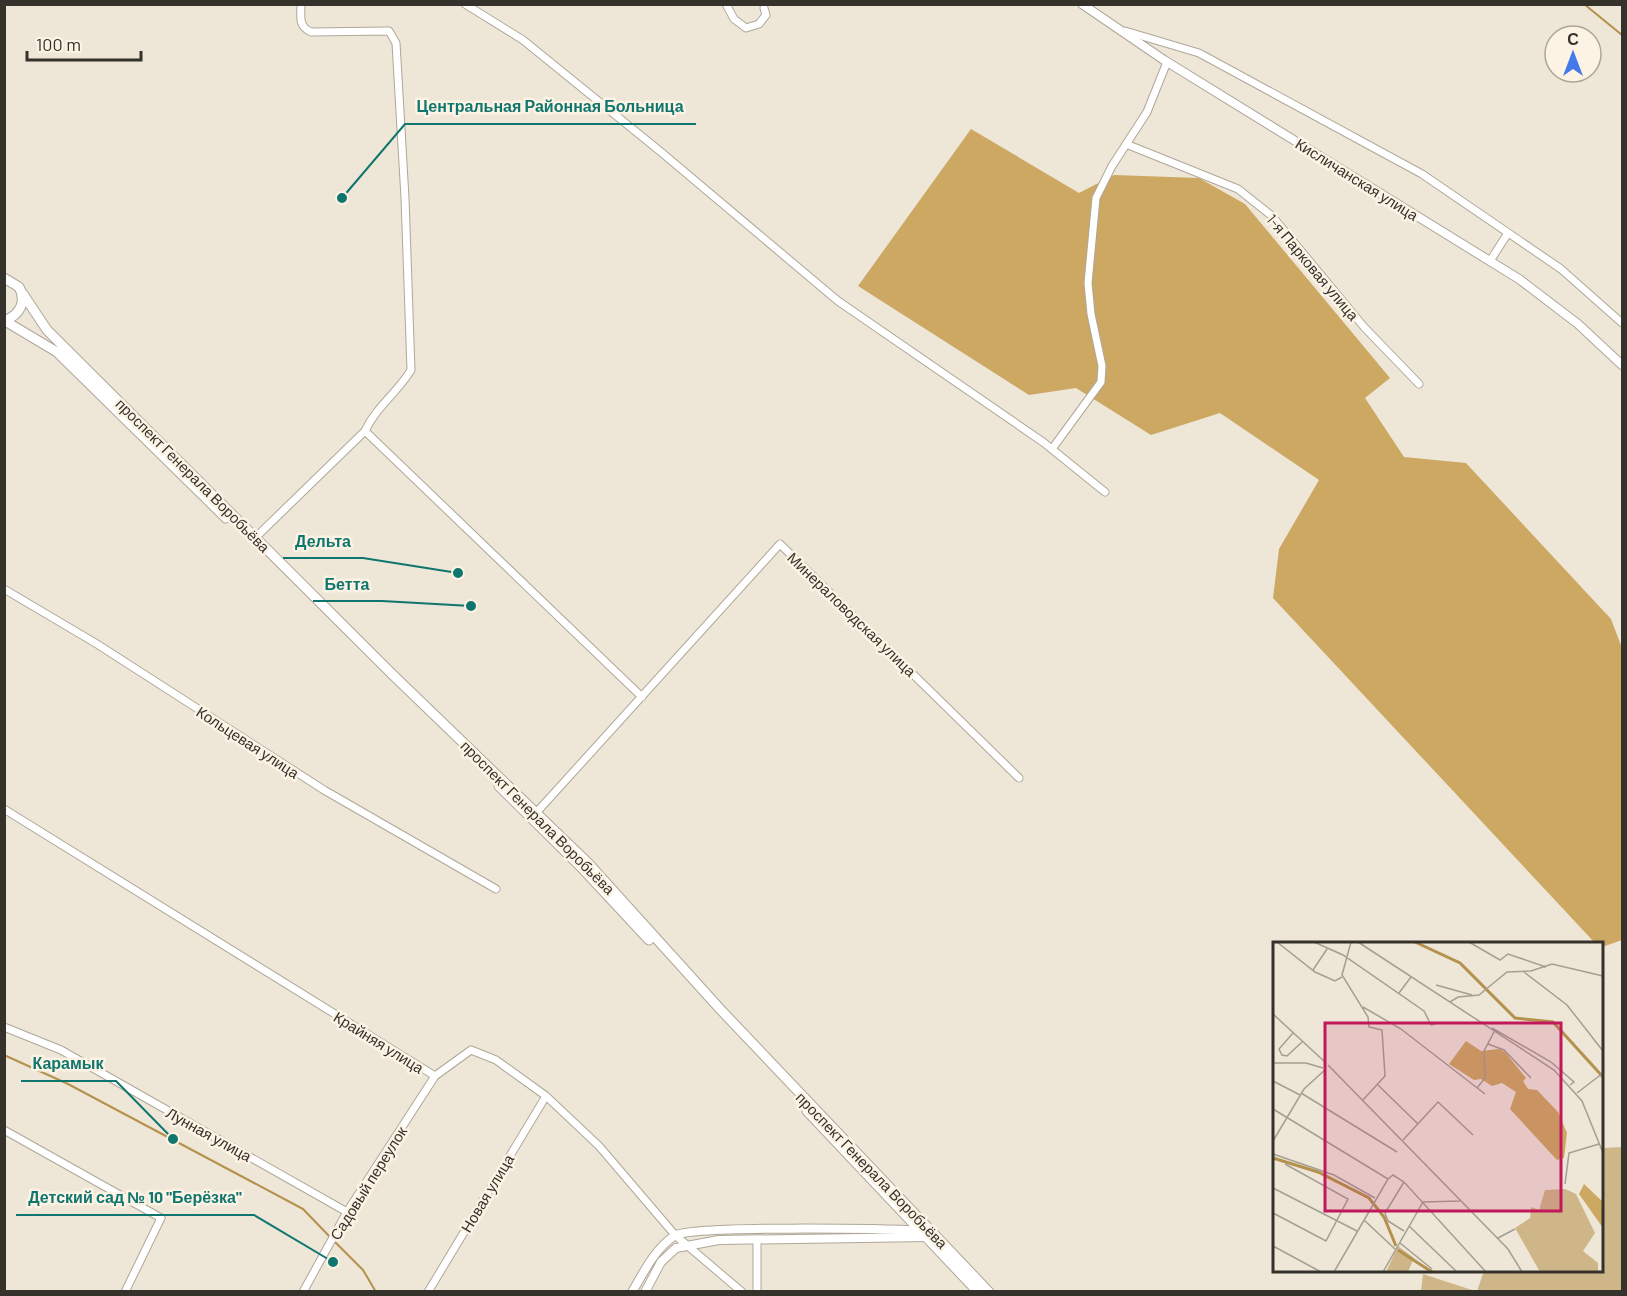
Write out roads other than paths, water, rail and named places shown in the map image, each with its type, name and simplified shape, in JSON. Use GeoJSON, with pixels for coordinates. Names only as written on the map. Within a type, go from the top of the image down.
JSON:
{"type":"FeatureCollection","features":[{"type":"Feature","properties":{"kind":"main road"},"geometry":{"type":"LineString","coordinates":[[5,278],[17,284],[47,330],[71,359]]}},
{"type":"Feature","properties":{"kind":"main road"},"geometry":{"type":"LineString","coordinates":[[23,294],[20,310],[5,321],[71,359]]}},
{"type":"Feature","properties":{"kind":"main road","name":"проспект Генерала Воробьёва"},"geometry":{"type":"LineString","coordinates":[[71,359],[589,864],[929,1235],[978,1292]]}},
{"type":"Feature","properties":{"kind":"main road","name":"проспект Генерала Воробьёва"},"geometry":{"type":"LineString","coordinates":[[71,359],[581,867],[918,1230],[929,1235],[989,1292]]}},
{"type":"Feature","properties":{"kind":"street"},"geometry":{"type":"LineString","coordinates":[[255,538],[365,431],[373,414],[401,387],[411,370],[397,48],[389,31],[311,32],[303,28],[301,23],[301,4]]}},
{"type":"Feature","properties":{"kind":"street"},"geometry":{"type":"LineString","coordinates":[[465,4],[523,40],[661,152],[838,301],[1052,449],[1105,492]]}},
{"type":"Feature","properties":{"kind":"street"},"geometry":{"type":"LineString","coordinates":[[726,4],[734,19],[746,28],[759,24],[766,15],[765,8]]}},
{"type":"Feature","properties":{"kind":"street","name":"Кисличанская улица"},"geometry":{"type":"LineString","coordinates":[[1082,4],[1167,62],[1519,279],[1578,324],[1623,365]]}},
{"type":"Feature","properties":{"kind":"street"},"geometry":{"type":"LineString","coordinates":[[1120,30],[1199,53],[1422,174],[1561,269],[1623,323]]}},
{"type":"Feature","properties":{"kind":"street"},"geometry":{"type":"LineString","coordinates":[[1052,449],[1101,382],[1102,366],[1091,314],[1088,283],[1096,198],[1147,112],[1167,62]]}},
{"type":"Feature","properties":{"kind":"street","name":"1-я Парковая улица"},"geometry":{"type":"LineString","coordinates":[[1126,144],[1238,189],[1272,216],[1364,327],[1419,384]]}},
{"type":"Feature","properties":{"kind":"street"},"geometry":{"type":"LineString","coordinates":[[1490,261],[1508,233]]}},
{"type":"Feature","properties":{"kind":"street"},"geometry":{"type":"LineString","coordinates":[[365,431],[642,697]]}},
{"type":"Feature","properties":{"kind":"street","name":"Минераловодская улица"},"geometry":{"type":"LineString","coordinates":[[536,813],[780,544],[1019,778]]}},
{"type":"Feature","properties":{"kind":"street","name":"Кольцевая улица"},"geometry":{"type":"LineString","coordinates":[[4,589],[97,644],[324,790],[496,889]]}},
{"type":"Feature","properties":{"kind":"street","name":"Крайняя улица"},"geometry":{"type":"LineString","coordinates":[[4,809],[435,1076],[471,1050],[496,1060],[546,1096],[599,1146],[675,1235],[742,1292]]}},
{"type":"Feature","properties":{"kind":"street","name":"Лунная улица"},"geometry":{"type":"LineString","coordinates":[[4,1027],[61,1050],[347,1212]]}},
{"type":"Feature","properties":{"kind":"street","name":"Садовый переулок"},"geometry":{"type":"LineString","coordinates":[[303,1292],[347,1212],[435,1076]]}},
{"type":"Feature","properties":{"kind":"street","name":"Новая улица"},"geometry":{"type":"LineString","coordinates":[[428,1292],[546,1096]]}},
{"type":"Feature","properties":{"kind":"street"},"geometry":{"type":"LineString","coordinates":[[4,1130],[161,1218],[126,1292]]}},
{"type":"Feature","properties":{"kind":"street"},"geometry":{"type":"LineString","coordinates":[[632,1292],[652,1257],[675,1235],[719,1230],[918,1230]]}},
{"type":"Feature","properties":{"kind":"street"},"geometry":{"type":"LineString","coordinates":[[645,1292],[661,1262],[676,1248],[719,1240],[929,1235]]}},
{"type":"Feature","properties":{"kind":"street"},"geometry":{"type":"LineString","coordinates":[[757,1239],[757,1292]]}},
{"type":"Feature","properties":{"kind":"waterway"},"geometry":{"type":"LineString","coordinates":[[1584,4],[1622,35]]}},
{"type":"Feature","properties":{"kind":"waterway"},"geometry":{"type":"LineString","coordinates":[[4,1055],[68,1084],[303,1209],[330,1237]]}},
{"type":"Feature","properties":{"kind":"waterway"},"geometry":{"type":"LineString","coordinates":[[334,1241],[363,1270],[376,1292]]}},
{"type":"Feature","properties":{"kind":"place","name":"Центральная Районная Больница"},"geometry":{"type":"Point","coordinates":[342,198]}},
{"type":"Feature","properties":{"kind":"place","name":"Дельта"},"geometry":{"type":"Point","coordinates":[458,573]}},
{"type":"Feature","properties":{"kind":"place","name":"Бетта"},"geometry":{"type":"Point","coordinates":[471,606]}},
{"type":"Feature","properties":{"kind":"place","name":"Карамык"},"geometry":{"type":"Point","coordinates":[173,1139]}},
{"type":"Feature","properties":{"kind":"place","name":"Детский сад № 10 \"Берёзка\""},"geometry":{"type":"Point","coordinates":[333,1262]}}]}
